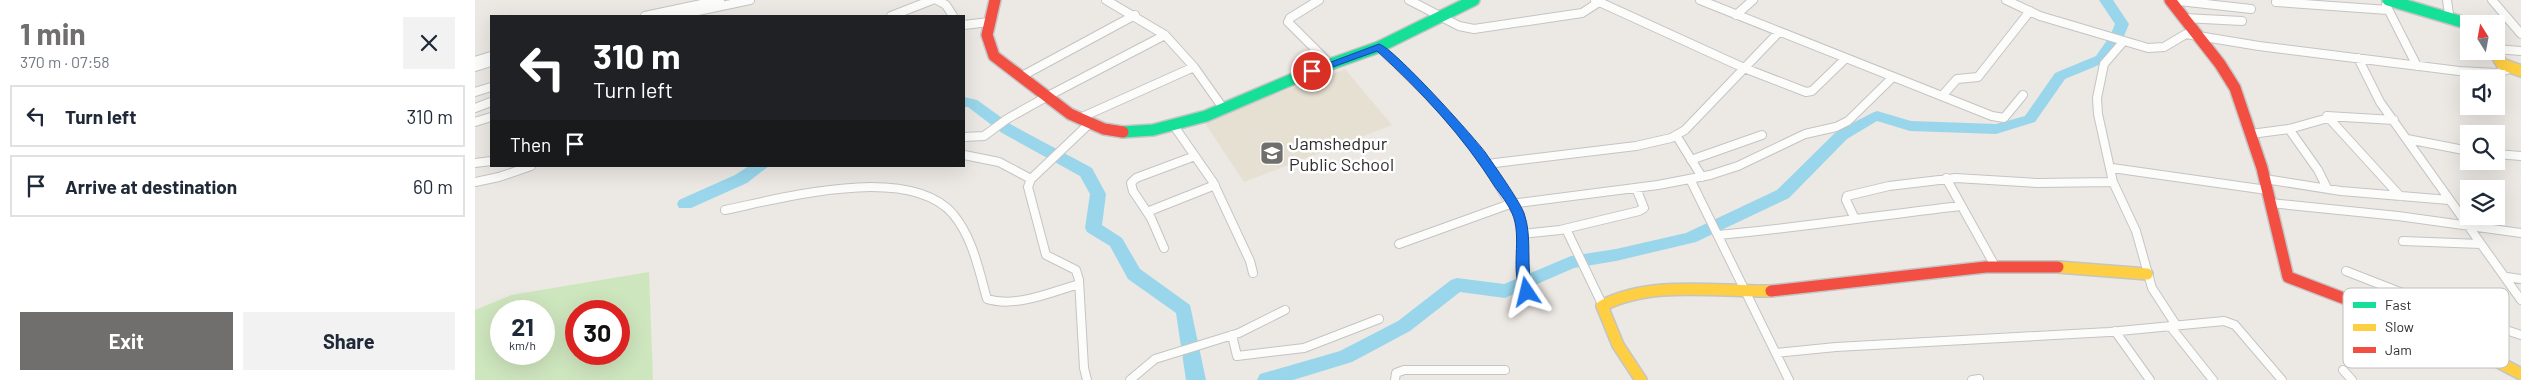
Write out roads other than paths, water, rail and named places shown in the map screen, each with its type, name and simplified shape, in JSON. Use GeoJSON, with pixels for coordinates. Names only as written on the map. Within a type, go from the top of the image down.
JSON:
{"type":"FeatureCollection","features":[{"type":"Feature","properties":{"kind":"street"},"geometry":{"type":"LineString","coordinates":[[650,15],[720,0]]}},
{"type":"Feature","properties":{"kind":"street"},"geometry":{"type":"LineString","coordinates":[[679,15],[750,0]]}},
{"type":"Feature","properties":{"kind":"street"},"geometry":{"type":"LineString","coordinates":[[894,15],[932,0]]}},
{"type":"Feature","properties":{"kind":"street"},"geometry":{"type":"LineString","coordinates":[[937,0],[946,5],[952,15]]}},
{"type":"Feature","properties":{"kind":"street"},"geometry":{"type":"LineString","coordinates":[[995,0],[986,42],[989,50],[1048,96],[1085,121],[1102,130],[1125,132],[1173,126],[1223,108],[1330,64],[1379,47],[1474,0]]}},
{"type":"Feature","properties":{"kind":"street"},"geometry":{"type":"LineString","coordinates":[[1106,0],[1135,15],[1165,35],[1193,67],[1223,108]]}},
{"type":"Feature","properties":{"kind":"street"},"geometry":{"type":"LineString","coordinates":[[1319,0],[1290,18],[1288,22],[1330,64]]}},
{"type":"Feature","properties":{"kind":"street"},"geometry":{"type":"LineString","coordinates":[[1409,0],[1440,18],[1459,26],[1475,29],[1582,13],[1597,1],[1744,68],[1809,92],[1845,59]]}},
{"type":"Feature","properties":{"kind":"street"},"geometry":{"type":"LineString","coordinates":[[1700,0],[1845,59],[1999,118],[2007,115],[2023,95]]}},
{"type":"Feature","properties":{"kind":"street"},"geometry":{"type":"LineString","coordinates":[[1736,15],[1751,0]]}},
{"type":"Feature","properties":{"kind":"street"},"geometry":{"type":"LineString","coordinates":[[2006,0],[2031,11],[2121,42],[2157,49],[2172,44],[2182,35],[2197,35],[2259,46],[2417,66],[2488,73],[2517,72]]}},
{"type":"Feature","properties":{"kind":"street"},"geometry":{"type":"LineString","coordinates":[[2170,0],[2226,3],[2251,8]]}},
{"type":"Feature","properties":{"kind":"street"},"geometry":{"type":"LineString","coordinates":[[2170,0],[2221,64],[2235,88],[2266,185],[2285,273],[2291,280],[2343,300]]}},
{"type":"Feature","properties":{"kind":"street"},"geometry":{"type":"LineString","coordinates":[[2447,0],[2449,14]]}},
{"type":"Feature","properties":{"kind":"street"},"geometry":{"type":"LineString","coordinates":[[2492,0],[2521,34]]}},
{"type":"Feature","properties":{"kind":"street"},"geometry":{"type":"LineString","coordinates":[[2276,2],[2387,3],[2449,14],[2460,20]]}},
{"type":"Feature","properties":{"kind":"street"},"geometry":{"type":"LineString","coordinates":[[2387,3],[2417,66]]}},
{"type":"Feature","properties":{"kind":"street"},"geometry":{"type":"LineString","coordinates":[[1942,96],[1957,79],[1978,77],[2031,11]]}},
{"type":"Feature","properties":{"kind":"street"},"geometry":{"type":"LineString","coordinates":[[1022,76],[1135,15]]}},
{"type":"Feature","properties":{"kind":"street"},"geometry":{"type":"LineString","coordinates":[[2184,18],[2242,21]]}},
{"type":"Feature","properties":{"kind":"street"},"geometry":{"type":"LineString","coordinates":[[965,25],[989,22]]}},
{"type":"Feature","properties":{"kind":"street"},"geometry":{"type":"LineString","coordinates":[[1487,164],[1636,146],[1676,135],[1685,130],[1778,32]]}},
{"type":"Feature","properties":{"kind":"street"},"geometry":{"type":"LineString","coordinates":[[965,137],[984,136],[1007,119],[1048,96],[1165,35]]}},
{"type":"Feature","properties":{"kind":"street"},"geometry":{"type":"LineString","coordinates":[[2121,42],[2104,64],[2097,98],[2098,114],[2112,168],[2113,182],[2136,231],[2147,274],[2157,298],[2173,326],[2213,380]]}},
{"type":"Feature","properties":{"kind":"street"},"geometry":{"type":"LineString","coordinates":[[1379,47],[1410,76],[1453,122],[1487,164],[1510,204],[1518,213],[1522,234],[1523,278],[1527,292]]}},
{"type":"Feature","properties":{"kind":"street"},"geometry":{"type":"LineString","coordinates":[[2505,50],[2521,51]]}},
{"type":"Feature","properties":{"kind":"street"},"geometry":{"type":"LineString","coordinates":[[475,61],[490,56]]}},
{"type":"Feature","properties":{"kind":"street"},"geometry":{"type":"LineString","coordinates":[[2358,58],[2380,102],[2468,227],[2507,277],[2521,300]]}},
{"type":"Feature","properties":{"kind":"street"},"geometry":{"type":"LineString","coordinates":[[2500,60],[2502,64],[2517,72]]}},
{"type":"Feature","properties":{"kind":"street"},"geometry":{"type":"LineString","coordinates":[[475,67],[490,62]]}},
{"type":"Feature","properties":{"kind":"street"},"geometry":{"type":"LineString","coordinates":[[1087,380],[1084,368],[1079,284],[1076,270],[1067,263],[1046,255],[1028,186],[1031,179],[1060,153],[1085,121],[1193,67]]}},
{"type":"Feature","properties":{"kind":"street"},"geometry":{"type":"LineString","coordinates":[[1399,244],[1510,204],[1636,188],[1702,177],[1738,166],[1805,134],[1836,127],[1848,121],[1893,77]]}},
{"type":"Feature","properties":{"kind":"street"},"geometry":{"type":"LineString","coordinates":[[475,92],[490,87]]}},
{"type":"Feature","properties":{"kind":"street"},"geometry":{"type":"LineString","coordinates":[[475,108],[490,102]]}},
{"type":"Feature","properties":{"kind":"street"},"geometry":{"type":"LineString","coordinates":[[2251,134],[2289,129],[2328,118],[2327,116],[2331,114],[2393,120]]}},
{"type":"Feature","properties":{"kind":"street"},"geometry":{"type":"LineString","coordinates":[[475,122],[490,117]]}},
{"type":"Feature","properties":{"kind":"street"},"geometry":{"type":"LineString","coordinates":[[2328,118],[2400,196]]}},
{"type":"Feature","properties":{"kind":"street"},"geometry":{"type":"LineString","coordinates":[[1173,126],[1215,185],[1250,260],[1253,273]]}},
{"type":"Feature","properties":{"kind":"street"},"geometry":{"type":"LineString","coordinates":[[2289,129],[2318,170],[2327,188]]}},
{"type":"Feature","properties":{"kind":"street"},"geometry":{"type":"LineString","coordinates":[[1676,135],[1702,177]]}},
{"type":"Feature","properties":{"kind":"street"},"geometry":{"type":"LineString","coordinates":[[1691,160],[1762,135]]}},
{"type":"Feature","properties":{"kind":"street"},"geometry":{"type":"LineString","coordinates":[[2407,139],[2460,149]]}},
{"type":"Feature","properties":{"kind":"street"},"geometry":{"type":"LineString","coordinates":[[965,155],[999,162],[1031,179]]}},
{"type":"Feature","properties":{"kind":"street"},"geometry":{"type":"LineString","coordinates":[[2505,155],[2521,156]]}},
{"type":"Feature","properties":{"kind":"street"},"geometry":{"type":"LineString","coordinates":[[1164,248],[1147,212],[1133,191],[1131,183],[1133,180],[1195,156]]}},
{"type":"Feature","properties":{"kind":"street"},"geometry":{"type":"LineString","coordinates":[[475,163],[490,161]]}},
{"type":"Feature","properties":{"kind":"street"},"geometry":{"type":"LineString","coordinates":[[475,182],[499,177],[528,167]]}},
{"type":"Feature","properties":{"kind":"street"},"geometry":{"type":"LineString","coordinates":[[2112,168],[2266,185],[2327,188],[2449,200]]}},
{"type":"Feature","properties":{"kind":"street"},"geometry":{"type":"LineString","coordinates":[[1855,219],[1845,198],[1854,193],[1946,178],[2078,184],[2113,182]]}},
{"type":"Feature","properties":{"kind":"street"},"geometry":{"type":"LineString","coordinates":[[1946,178],[1995,266]]}},
{"type":"Feature","properties":{"kind":"street"},"geometry":{"type":"LineString","coordinates":[[1690,179],[1789,380]]}},
{"type":"Feature","properties":{"kind":"street"},"geometry":{"type":"LineString","coordinates":[[1147,212],[1215,185]]}},
{"type":"Feature","properties":{"kind":"street"},"geometry":{"type":"LineString","coordinates":[[725,210],[845,187],[904,191],[933,199],[945,206],[965,231],[987,299],[991,302],[1013,300],[1079,284]]}},
{"type":"Feature","properties":{"kind":"street"},"geometry":{"type":"LineString","coordinates":[[1522,234],[1566,229],[1642,209],[1643,205],[1636,188]]}},
{"type":"Feature","properties":{"kind":"street"},"geometry":{"type":"LineString","coordinates":[[2270,203],[2398,216],[2521,233]]}},
{"type":"Feature","properties":{"kind":"street"},"geometry":{"type":"LineString","coordinates":[[1717,233],[1790,229],[1961,206]]}},
{"type":"Feature","properties":{"kind":"street"},"geometry":{"type":"LineString","coordinates":[[1566,229],[1602,304],[1619,349],[1641,380]]}},
{"type":"Feature","properties":{"kind":"street"},"geometry":{"type":"LineString","coordinates":[[2403,241],[2481,244]]}},
{"type":"Feature","properties":{"kind":"street"},"geometry":{"type":"LineString","coordinates":[[1602,304],[1616,297],[1660,293],[1746,292],[1869,282],[1995,266],[2064,267],[2147,274]]}},
{"type":"Feature","properties":{"kind":"street"},"geometry":{"type":"LineString","coordinates":[[2346,271],[2394,288]]}},
{"type":"Feature","properties":{"kind":"street"},"geometry":{"type":"LineString","coordinates":[[2507,277],[2521,279]]}},
{"type":"Feature","properties":{"kind":"street"},"geometry":{"type":"LineString","coordinates":[[1130,380],[1146,364],[1173,352],[1232,335],[1285,310]]}},
{"type":"Feature","properties":{"kind":"street"},"geometry":{"type":"LineString","coordinates":[[1232,335],[1237,356],[1254,356],[1304,348],[1379,320]]}},
{"type":"Feature","properties":{"kind":"street"},"geometry":{"type":"LineString","coordinates":[[1777,353],[1836,347],[2115,331],[2231,322],[2282,380]]}},
{"type":"Feature","properties":{"kind":"street"},"geometry":{"type":"LineString","coordinates":[[2115,331],[2150,380]]}},
{"type":"Feature","properties":{"kind":"street"},"geometry":{"type":"LineString","coordinates":[[2509,331],[2521,335]]}},
{"type":"Feature","properties":{"kind":"street"},"geometry":{"type":"LineString","coordinates":[[2509,368],[2521,374]]}},
{"type":"Feature","properties":{"kind":"street"},"geometry":{"type":"LineString","coordinates":[[1395,380],[1397,374],[1404,370],[1505,370]]}},
{"type":"Feature","properties":{"kind":"street"},"geometry":{"type":"LineString","coordinates":[[2343,370],[2351,380]]}},
{"type":"Feature","properties":{"kind":"street"},"geometry":{"type":"LineString","coordinates":[[1972,380],[1979,379]]}},
{"type":"Feature","properties":{"kind":"waterway"},"geometry":{"type":"LineString","coordinates":[[1267,380],[1345,357],[1404,326],[1457,285],[1505,291],[1571,262],[1616,255],[1690,238],[1783,194],[1842,135],[1866,120],[1877,116],[1910,126],[1996,129],[2030,119],[2060,76],[2101,59],[2117,36],[2122,24],[2106,0]]}},
{"type":"Feature","properties":{"kind":"waterway"},"geometry":{"type":"LineString","coordinates":[[965,102],[972,103],[1007,129],[1086,172],[1098,194],[1093,228],[1116,242],[1134,274],[1184,310],[1196,380]]}},
{"type":"Feature","properties":{"kind":"waterway"},"geometry":{"type":"LineString","coordinates":[[685,204],[741,179],[759,167]]}},
{"type":"Feature","properties":{"kind":"place","name":"Jamshedpur Public School"},"geometry":{"type":"Point","coordinates":[1272,153]}}]}
